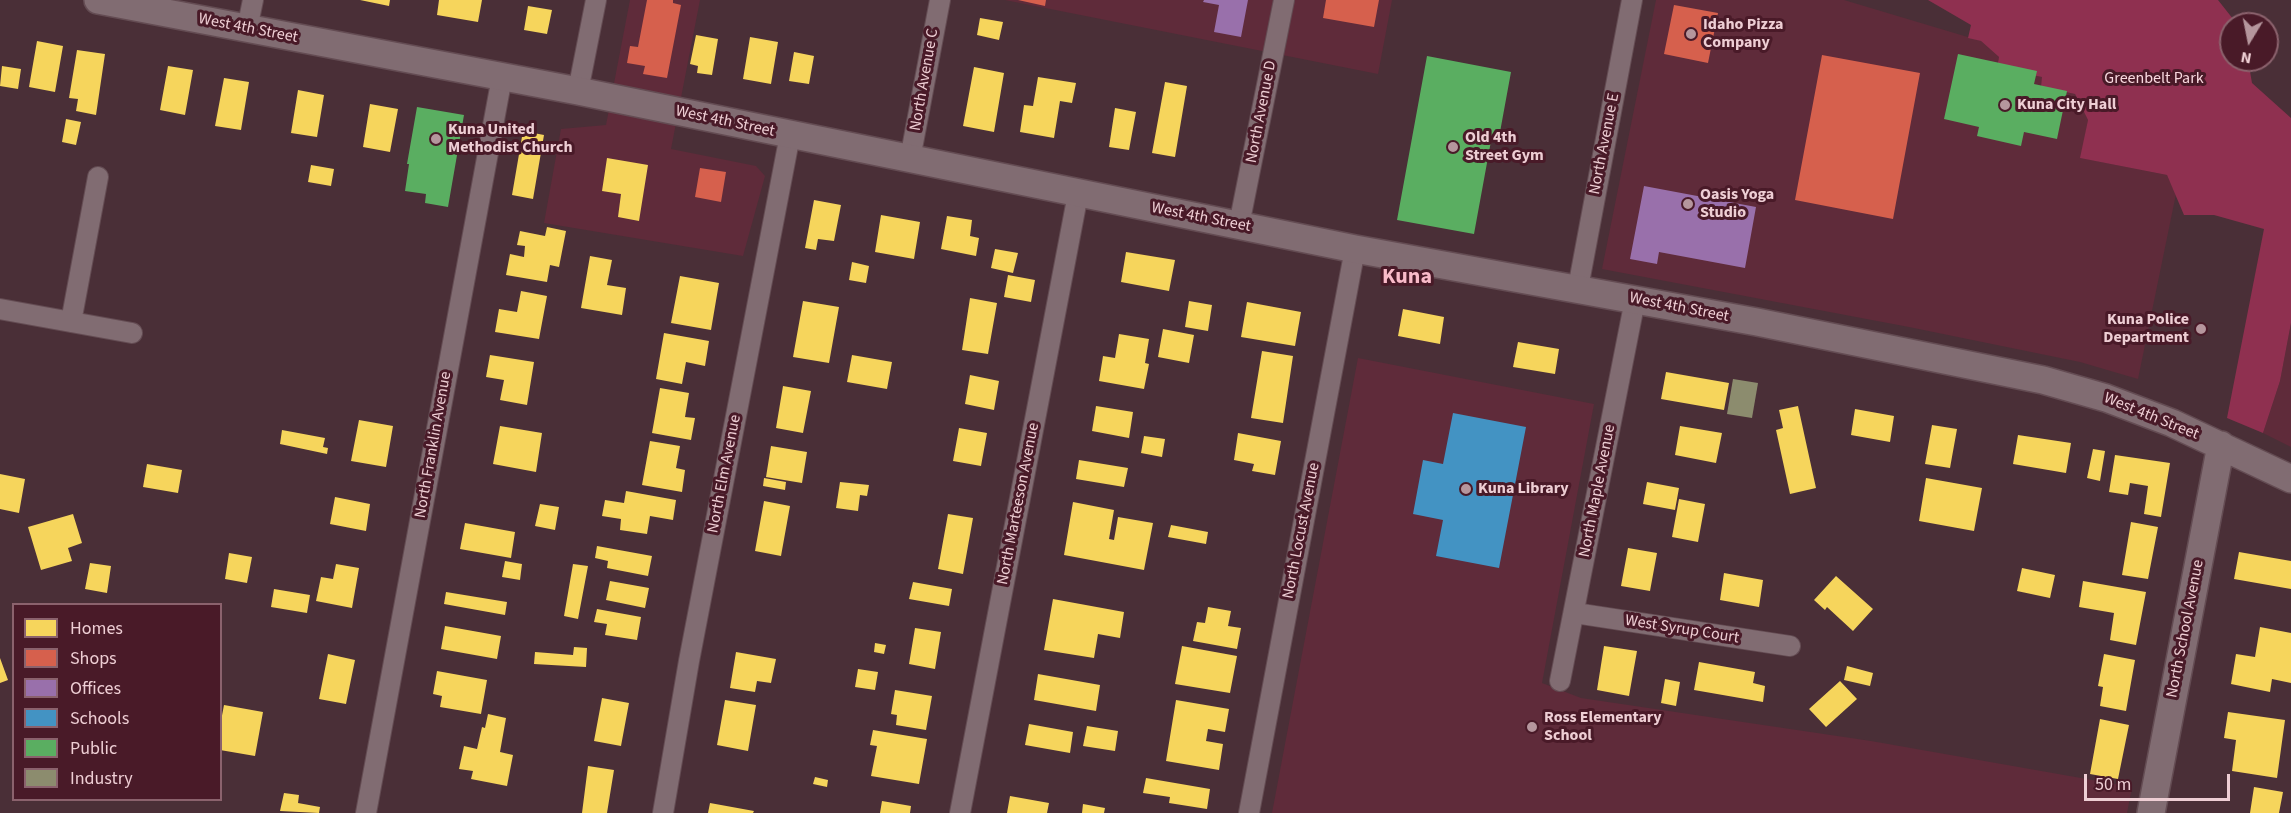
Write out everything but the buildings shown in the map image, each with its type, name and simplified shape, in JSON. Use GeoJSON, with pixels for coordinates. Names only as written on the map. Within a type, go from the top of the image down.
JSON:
{"type":"FeatureCollection","features":[{"type":"Feature","properties":{"kind":"main road","name":"West 4th Street"},"geometry":{"type":"LineString","coordinates":[[98,0],[578,92],[1355,249],[1768,324],[2043,380],[2106,398],[2172,423],[2291,479]]}},
{"type":"Feature","properties":{"kind":"main road","name":"North School Avenue"},"geometry":{"type":"LineString","coordinates":[[2151,813],[2221,446]]}},
{"type":"Feature","properties":{"kind":"street"},"geometry":{"type":"LineString","coordinates":[[247,29],[253,0]]}},
{"type":"Feature","properties":{"kind":"street"},"geometry":{"type":"LineString","coordinates":[[578,92],[596,0]]}},
{"type":"Feature","properties":{"kind":"street","name":"North Avenue C"},"geometry":{"type":"LineString","coordinates":[[910,159],[940,0]]}},
{"type":"Feature","properties":{"kind":"street","name":"North Avenue D"},"geometry":{"type":"LineString","coordinates":[[1239,225],[1284,0]]}},
{"type":"Feature","properties":{"kind":"street","name":"North Avenue E"},"geometry":{"type":"LineString","coordinates":[[1578,288],[1632,0]]}},
{"type":"Feature","properties":{"kind":"street","name":"North Franklin Avenue"},"geometry":{"type":"LineString","coordinates":[[366,813],[502,77]]}},
{"type":"Feature","properties":{"kind":"street","name":"North Elm Avenue"},"geometry":{"type":"LineString","coordinates":[[663,813],[689,661],[790,135]]}},
{"type":"Feature","properties":{"kind":"street"},"geometry":{"type":"LineString","coordinates":[[71,322],[98,177]]}},
{"type":"Feature","properties":{"kind":"street","name":"North Marteeson Avenue"},"geometry":{"type":"LineString","coordinates":[[960,813],[1078,194]]}},
{"type":"Feature","properties":{"kind":"street","name":"North Locust Avenue"},"geometry":{"type":"LineString","coordinates":[[1249,813],[1355,249]]}},
{"type":"Feature","properties":{"kind":"street","name":"North Maple Avenue"},"geometry":{"type":"LineString","coordinates":[[1560,681],[1635,300]]}},
{"type":"Feature","properties":{"kind":"street"},"geometry":{"type":"LineString","coordinates":[[0,309],[132,333]]}},
{"type":"Feature","properties":{"kind":"street","name":"West Syrup Court"},"geometry":{"type":"LineString","coordinates":[[1575,613],[1790,646]]}},
{"type":"Feature","properties":{"kind":"shaded area"},"geometry":{"type":"Polygon","coordinates":[[[630,0],[700,0],[671,149],[756,166],[765,176],[743,256],[544,223],[561,129],[606,125],[630,0]]]}},
{"type":"Feature","properties":{"kind":"shaded area"},"geometry":{"type":"Polygon","coordinates":[[[1005,0],[1392,0],[1378,74],[1005,0]]]}},
{"type":"Feature","properties":{"kind":"shaded area"},"geometry":{"type":"Polygon","coordinates":[[[1656,0],[1844,0],[1981,41],[1999,57],[1997,68],[2043,77],[2041,87],[2075,94],[2088,120],[2081,158],[2167,175],[2176,194],[2138,379],[2080,362],[1602,269],[1656,0]]]}},
{"type":"Feature","properties":{"kind":"shaded area"},"geometry":{"type":"Polygon","coordinates":[[[2291,323],[2291,447],[2263,433],[2280,381],[2291,323]]]}},
{"type":"Feature","properties":{"kind":"shaded area"},"geometry":{"type":"Polygon","coordinates":[[[1358,358],[1594,404],[1542,683],[1581,698],[1871,741],[2132,787],[2127,813],[1272,813],[1358,358]]]}},
{"type":"Feature","properties":{"kind":"green space","name":"Greenbelt Park"},"geometry":{"type":"Polygon","coordinates":[[[1928,0],[2218,0],[2228,12],[2219,12],[2219,72],[2250,72],[2252,83],[2291,118],[2291,323],[2280,381],[2263,433],[2227,418],[2264,229],[2214,215],[2184,215],[2167,175],[2080,158],[2088,120],[2075,94],[2041,87],[2042,77],[1997,68],[1999,57],[1981,41],[1968,38],[1971,25],[1928,0]]]}},
{"type":"Feature","properties":{"kind":"place","name":"Idaho Pizza Company"},"geometry":{"type":"Point","coordinates":[1691,34]}},
{"type":"Feature","properties":{"kind":"place","name":"Kuna City Hall"},"geometry":{"type":"Point","coordinates":[2005,105]}},
{"type":"Feature","properties":{"kind":"place","name":"Kuna United Methodist Church"},"geometry":{"type":"Point","coordinates":[436,139]}},
{"type":"Feature","properties":{"kind":"place","name":"Old 4th Street Gym"},"geometry":{"type":"Point","coordinates":[1453,147]}},
{"type":"Feature","properties":{"kind":"place","name":"Oasis Yoga Studio"},"geometry":{"type":"Point","coordinates":[1688,204]}},
{"type":"Feature","properties":{"kind":"place","name":"Kuna Police Department"},"geometry":{"type":"Point","coordinates":[2201,329]}},
{"type":"Feature","properties":{"kind":"place","name":"Kuna Library"},"geometry":{"type":"Point","coordinates":[1466,489]}},
{"type":"Feature","properties":{"kind":"place","name":"Ross Elementary School"},"geometry":{"type":"Point","coordinates":[1532,727]}},
{"type":"Feature","properties":{"kind":"district","name":"Kuna"},"geometry":{"type":"Point","coordinates":[1407,278]}}]}
